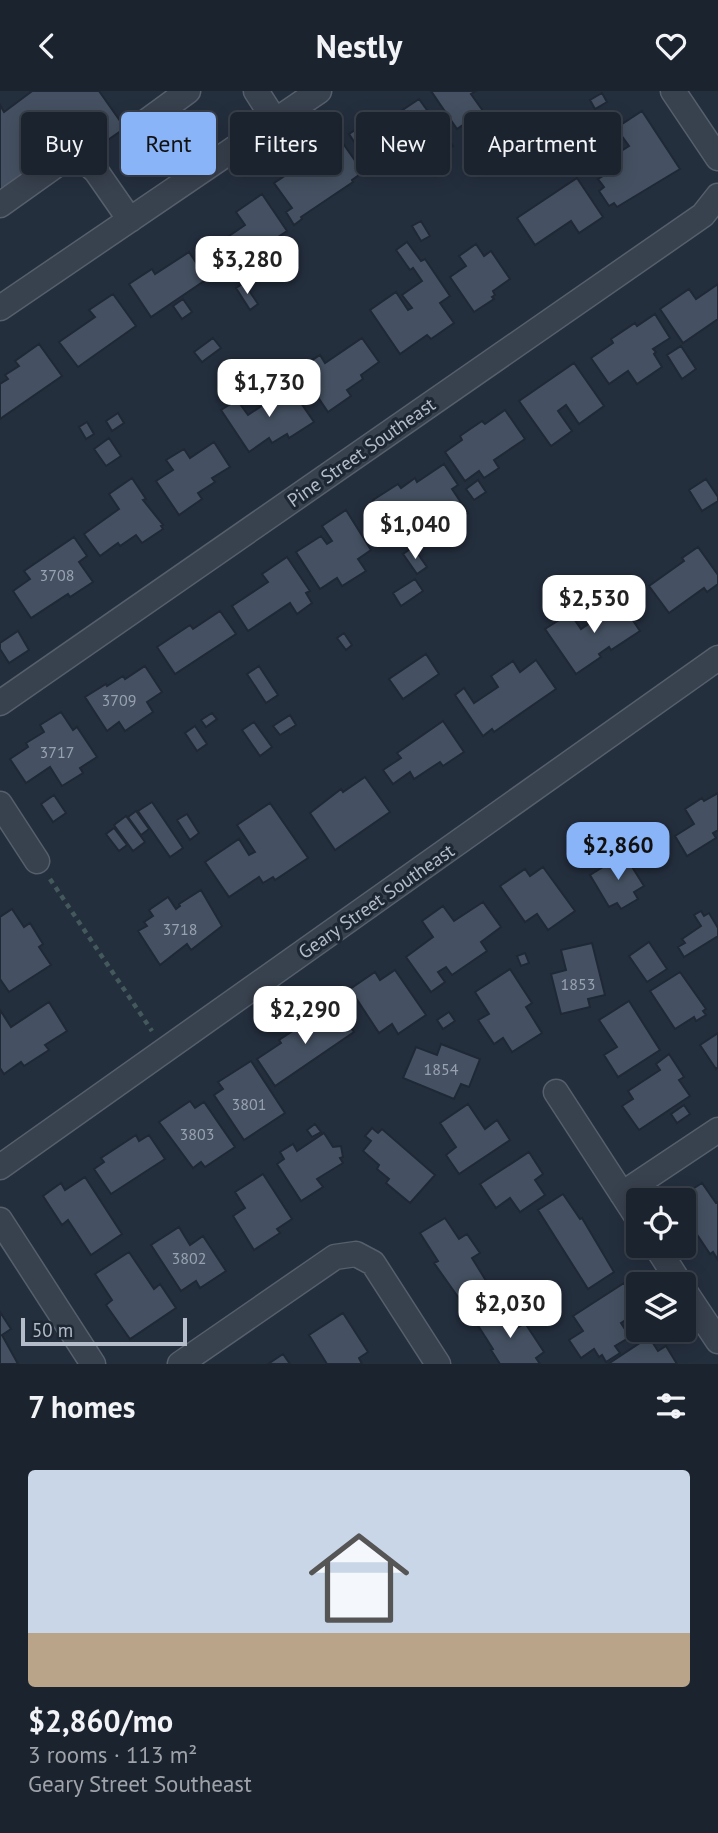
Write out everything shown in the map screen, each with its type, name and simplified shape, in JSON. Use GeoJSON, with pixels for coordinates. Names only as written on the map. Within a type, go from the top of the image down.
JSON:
{"type":"FeatureCollection","features":[{"type":"Feature","properties":{"kind":"street"},"geometry":{"type":"LineString","coordinates":[[159,112],[188,91]]}},
{"type":"Feature","properties":{"kind":"street"},"geometry":{"type":"LineString","coordinates":[[256,91],[270,112]]}},
{"type":"Feature","properties":{"kind":"street"},"geometry":{"type":"LineString","coordinates":[[290,112],[319,91]]}},
{"type":"Feature","properties":{"kind":"street"},"geometry":{"type":"LineString","coordinates":[[673,91],[718,158]]}},
{"type":"Feature","properties":{"kind":"street"},"geometry":{"type":"LineString","coordinates":[[0,308],[230,153]]}},
{"type":"Feature","properties":{"kind":"street"},"geometry":{"type":"LineString","coordinates":[[0,205],[66,158],[80,157],[96,170],[130,221]]}},
{"type":"Feature","properties":{"kind":"street","name":"Pine Street Southeast"},"geometry":{"type":"LineString","coordinates":[[0,703],[704,215],[718,196]]}},
{"type":"Feature","properties":{"kind":"street","name":"Geary Street Southeast"},"geometry":{"type":"LineString","coordinates":[[0,1167],[718,658]]}},
{"type":"Feature","properties":{"kind":"street"},"geometry":{"type":"LineString","coordinates":[[0,804],[37,861]]}},
{"type":"Feature","properties":{"kind":"street"},"geometry":{"type":"LineString","coordinates":[[556,1092],[626,1200]]}},
{"type":"Feature","properties":{"kind":"street"},"geometry":{"type":"LineString","coordinates":[[622,1194],[718,1130]]}},
{"type":"Feature","properties":{"kind":"street"},"geometry":{"type":"LineString","coordinates":[[0,1220],[93,1364]]}},
{"type":"Feature","properties":{"kind":"street"},"geometry":{"type":"LineString","coordinates":[[180,1364],[335,1257],[356,1254],[373,1263],[438,1364]]}},
{"type":"Feature","properties":{"kind":"street"},"geometry":{"type":"LineString","coordinates":[[696,1308],[718,1341]]}},
{"type":"Feature","properties":{"kind":"path"},"geometry":{"type":"LineString","coordinates":[[37,861],[166,1051]]}},
{"type":"Feature","properties":{"kind":"building"},"geometry":{"type":"Polygon","coordinates":[[[99,91],[121,122],[121,131],[107,141],[107,112],[21,112],[21,175],[24,175],[0,191],[0,105],[4,112],[31,92],[99,91]]]}},
{"type":"Feature","properties":{"kind":"building"},"geometry":{"type":"Polygon","coordinates":[[[431,91],[476,91],[471,94],[483,111],[464,112],[464,124],[457,129],[450,119],[450,112],[445,112],[431,91]]]}},
{"type":"Feature","properties":{"kind":"building"},"geometry":{"type":"Polygon","coordinates":[[[602,93],[607,102],[595,109],[590,100],[602,93]]]}},
{"type":"Feature","properties":{"kind":"building"},"geometry":{"type":"Polygon","coordinates":[[[419,99],[428,112],[400,112],[419,99]]]}},
{"type":"Feature","properties":{"kind":"building"},"geometry":{"type":"Polygon","coordinates":[[[642,111],[680,169],[617,207],[614,203],[609,206],[599,191],[604,187],[598,179],[605,175],[621,175],[621,151],[629,146],[621,135],[621,125],[642,111]]]}},
{"type":"Feature","properties":{"kind":"building"},"geometry":{"type":"Polygon","coordinates":[[[356,129],[356,144],[349,134],[356,129]]]}},
{"type":"Feature","properties":{"kind":"building"},"geometry":{"type":"Polygon","coordinates":[[[342,142],[356,162],[356,175],[359,175],[294,225],[286,212],[292,208],[274,183],[286,175],[342,175],[342,142]]]}},
{"type":"Feature","properties":{"kind":"building"},"geometry":{"type":"Polygon","coordinates":[[[577,178],[603,217],[579,233],[571,221],[535,245],[517,218],[577,178]]]}},
{"type":"Feature","properties":{"kind":"building"},"geometry":{"type":"Polygon","coordinates":[[[262,194],[287,231],[269,243],[276,253],[253,268],[246,259],[229,271],[213,247],[245,225],[236,212],[262,194]]]}},
{"type":"Feature","properties":{"kind":"building"},"geometry":{"type":"Polygon","coordinates":[[[421,221],[430,236],[421,241],[412,226],[421,221]]]}},
{"type":"Feature","properties":{"kind":"building"},"geometry":{"type":"Polygon","coordinates":[[[407,242],[421,261],[425,259],[450,296],[440,303],[454,323],[431,339],[427,335],[400,354],[370,310],[396,292],[408,310],[412,308],[402,295],[422,281],[413,268],[410,270],[396,250],[407,242]]]}},
{"type":"Feature","properties":{"kind":"building"},"geometry":{"type":"Polygon","coordinates":[[[476,244],[484,256],[491,251],[510,279],[493,291],[494,299],[474,312],[450,277],[466,266],[459,256],[476,244]]]}},
{"type":"Feature","properties":{"kind":"building"},"geometry":{"type":"Polygon","coordinates":[[[189,252],[207,279],[151,317],[129,284],[152,269],[155,274],[189,252]]]}},
{"type":"Feature","properties":{"kind":"building"},"geometry":{"type":"Polygon","coordinates":[[[244,283],[258,304],[250,310],[236,288],[244,283]]]}},
{"type":"Feature","properties":{"kind":"building"},"geometry":{"type":"Polygon","coordinates":[[[718,284],[718,319],[683,343],[660,309],[689,289],[696,299],[718,284]]]}},
{"type":"Feature","properties":{"kind":"building"},"geometry":{"type":"Polygon","coordinates":[[[113,294],[136,326],[78,367],[59,342],[95,317],[89,310],[113,294]]]}},
{"type":"Feature","properties":{"kind":"building"},"geometry":{"type":"Polygon","coordinates":[[[183,299],[192,312],[182,319],[173,306],[183,299]]]}},
{"type":"Feature","properties":{"kind":"building"},"geometry":{"type":"Polygon","coordinates":[[[655,314],[670,338],[653,349],[662,367],[637,384],[628,371],[609,384],[591,358],[613,343],[611,339],[655,314]]]}},
{"type":"Feature","properties":{"kind":"building"},"geometry":{"type":"Polygon","coordinates":[[[213,338],[221,348],[202,362],[194,352],[213,338]]]}},
{"type":"Feature","properties":{"kind":"building"},"geometry":{"type":"Polygon","coordinates":[[[362,338],[379,362],[361,375],[363,379],[347,390],[351,396],[328,412],[305,378],[308,375],[302,367],[320,355],[325,363],[362,338]]]}},
{"type":"Feature","properties":{"kind":"building"},"geometry":{"type":"Polygon","coordinates":[[[39,344],[62,376],[0,419],[0,384],[8,379],[5,375],[19,366],[15,361],[39,344]]]}},
{"type":"Feature","properties":{"kind":"building"},"geometry":{"type":"Polygon","coordinates":[[[681,346],[696,369],[682,379],[667,355],[681,346]]]}},
{"type":"Feature","properties":{"kind":"building"},"geometry":{"type":"Polygon","coordinates":[[[574,363],[604,406],[579,424],[566,405],[558,411],[572,431],[551,446],[519,401],[574,363]]]}},
{"type":"Feature","properties":{"kind":"building"},"geometry":{"type":"Polygon","coordinates":[[[290,387],[314,422],[289,438],[287,434],[272,443],[269,438],[249,452],[221,410],[237,400],[248,415],[266,403],[262,399],[278,388],[281,392],[290,387]]]}},
{"type":"Feature","properties":{"kind":"building"},"geometry":{"type":"Polygon","coordinates":[[[505,410],[525,439],[494,460],[499,468],[484,478],[479,471],[465,481],[445,452],[462,440],[460,436],[482,421],[485,424],[505,410]]]}},
{"type":"Feature","properties":{"kind":"building"},"geometry":{"type":"Polygon","coordinates":[[[118,413],[124,423],[112,431],[106,421],[118,413]]]}},
{"type":"Feature","properties":{"kind":"building"},"geometry":{"type":"Polygon","coordinates":[[[87,422],[94,434],[86,439],[79,427],[87,422]]]}},
{"type":"Feature","properties":{"kind":"building"},"geometry":{"type":"Polygon","coordinates":[[[109,438],[121,456],[106,466],[94,449],[109,438]]]}},
{"type":"Feature","properties":{"kind":"building"},"geometry":{"type":"Polygon","coordinates":[[[214,442],[230,467],[212,478],[215,482],[198,493],[202,499],[179,515],[156,481],[173,470],[166,460],[184,449],[190,458],[214,442]]]}},
{"type":"Feature","properties":{"kind":"building"},"geometry":{"type":"Polygon","coordinates":[[[444,464],[458,485],[452,489],[468,513],[444,529],[437,519],[414,535],[408,525],[396,533],[373,500],[398,484],[401,488],[415,478],[417,482],[444,464]]]}},
{"type":"Feature","properties":{"kind":"building"},"geometry":{"type":"Polygon","coordinates":[[[132,478],[163,529],[142,543],[136,535],[120,546],[118,543],[100,556],[84,534],[119,509],[109,494],[132,478]]]}},
{"type":"Feature","properties":{"kind":"building"},"geometry":{"type":"Polygon","coordinates":[[[706,479],[718,501],[702,511],[689,490],[706,479]]]}},
{"type":"Feature","properties":{"kind":"building"},"geometry":{"type":"Polygon","coordinates":[[[478,480],[486,492],[474,500],[466,489],[478,480]]]}},
{"type":"Feature","properties":{"kind":"building"},"geometry":{"type":"Polygon","coordinates":[[[346,510],[371,550],[358,559],[366,571],[342,586],[337,578],[320,589],[296,552],[321,536],[327,544],[332,541],[322,526],[346,510]]]}},
{"type":"Feature","properties":{"kind":"building"},"geometry":{"type":"Polygon","coordinates":[[[74,537],[87,556],[79,562],[93,582],[70,597],[68,594],[31,618],[13,591],[30,579],[24,571],[74,537]]]}},
{"type":"Feature","properties":{"kind":"building"},"geometry":{"type":"Polygon","coordinates":[[[413,547],[427,567],[417,574],[403,554],[413,547]]]}},
{"type":"Feature","properties":{"kind":"building"},"geometry":{"type":"Polygon","coordinates":[[[698,547],[718,575],[718,584],[707,592],[704,588],[669,613],[649,586],[684,561],[682,558],[698,547]]]}},
{"type":"Feature","properties":{"kind":"building"},"geometry":{"type":"Polygon","coordinates":[[[287,557],[310,591],[306,593],[312,603],[297,614],[290,603],[248,631],[232,606],[268,582],[262,574],[287,557]]]}},
{"type":"Feature","properties":{"kind":"building"},"geometry":{"type":"Polygon","coordinates":[[[415,579],[423,591],[401,606],[393,593],[415,579]]]}},
{"type":"Feature","properties":{"kind":"building"},"geometry":{"type":"Polygon","coordinates":[[[632,599],[640,610],[630,616],[640,631],[611,650],[609,647],[599,654],[601,657],[576,674],[545,629],[570,613],[581,629],[620,602],[623,605],[632,599]]]}},
{"type":"Feature","properties":{"kind":"building"},"geometry":{"type":"Polygon","coordinates":[[[220,611],[236,634],[175,674],[157,647],[190,625],[193,629],[220,611]]]}},
{"type":"Feature","properties":{"kind":"building"},"geometry":{"type":"Polygon","coordinates":[[[18,631],[29,650],[9,663],[0,649],[0,643],[18,631]]]}},
{"type":"Feature","properties":{"kind":"building"},"geometry":{"type":"Polygon","coordinates":[[[344,633],[352,645],[346,650],[337,638],[344,633]]]}},
{"type":"Feature","properties":{"kind":"building"},"geometry":{"type":"Polygon","coordinates":[[[426,654],[439,674],[403,699],[389,679],[426,654]]]}},
{"type":"Feature","properties":{"kind":"building"},"geometry":{"type":"Polygon","coordinates":[[[536,660],[556,689],[494,732],[492,729],[483,736],[455,695],[464,688],[474,703],[498,687],[491,676],[513,661],[520,672],[536,660]]]}},
{"type":"Feature","properties":{"kind":"building"},"geometry":{"type":"Polygon","coordinates":[[[145,666],[162,692],[147,702],[153,712],[125,731],[119,722],[107,731],[85,697],[123,676],[125,679],[145,666]]]}},
{"type":"Feature","properties":{"kind":"building"},"geometry":{"type":"Polygon","coordinates":[[[259,666],[278,695],[266,703],[247,674],[259,666]]]}},
{"type":"Feature","properties":{"kind":"building"},"geometry":{"type":"Polygon","coordinates":[[[61,712],[73,730],[77,727],[97,757],[80,768],[83,773],[62,786],[50,767],[26,783],[10,759],[28,747],[26,743],[44,732],[40,725],[61,712]]]}},
{"type":"Feature","properties":{"kind":"building"},"geometry":{"type":"Polygon","coordinates":[[[212,713],[217,719],[206,727],[201,720],[212,713]]]}},
{"type":"Feature","properties":{"kind":"building"},"geometry":{"type":"Polygon","coordinates":[[[290,715],[296,725],[280,735],[273,726],[290,715]]]}},
{"type":"Feature","properties":{"kind":"building"},"geometry":{"type":"Polygon","coordinates":[[[443,721],[464,752],[443,766],[440,762],[414,779],[410,772],[393,784],[383,770],[401,758],[397,753],[443,721]]]}},
{"type":"Feature","properties":{"kind":"building"},"geometry":{"type":"Polygon","coordinates":[[[254,722],[272,747],[260,756],[242,730],[254,722]]]}},
{"type":"Feature","properties":{"kind":"building"},"geometry":{"type":"Polygon","coordinates":[[[195,726],[207,744],[197,751],[185,733],[195,726]]]}},
{"type":"Feature","properties":{"kind":"building"},"geometry":{"type":"Polygon","coordinates":[[[365,777],[390,812],[335,850],[310,813],[341,789],[343,792],[365,777]]]}},
{"type":"Feature","properties":{"kind":"building"},"geometry":{"type":"Polygon","coordinates":[[[718,793],[718,830],[713,833],[716,838],[687,856],[675,836],[694,824],[685,809],[702,798],[704,801],[718,793]]]}},
{"type":"Feature","properties":{"kind":"building"},"geometry":{"type":"Polygon","coordinates":[[[54,795],[66,813],[53,822],[41,804],[54,795]]]}},
{"type":"Feature","properties":{"kind":"building"},"geometry":{"type":"Polygon","coordinates":[[[152,802],[183,848],[170,857],[138,811],[152,802]]]}},
{"type":"Feature","properties":{"kind":"building"},"geometry":{"type":"Polygon","coordinates":[[[270,803],[308,858],[275,880],[273,877],[263,883],[259,877],[229,897],[205,862],[239,839],[249,855],[255,852],[237,825],[270,803]]]}},
{"type":"Feature","properties":{"kind":"building"},"geometry":{"type":"Polygon","coordinates":[[[136,811],[149,829],[141,835],[128,817],[136,811]]]}},
{"type":"Feature","properties":{"kind":"building"},"geometry":{"type":"Polygon","coordinates":[[[187,814],[199,833],[190,840],[177,820],[187,814]]]}},
{"type":"Feature","properties":{"kind":"building"},"geometry":{"type":"Polygon","coordinates":[[[126,816],[145,842],[133,851],[114,825],[126,816]]]}},
{"type":"Feature","properties":{"kind":"building"},"geometry":{"type":"Polygon","coordinates":[[[114,828],[127,845],[119,851],[106,834],[114,828]]]}},
{"type":"Feature","properties":{"kind":"building"},"geometry":{"type":"Polygon","coordinates":[[[624,854],[644,886],[634,892],[638,899],[621,909],[617,903],[609,907],[590,875],[624,854]]]}},
{"type":"Feature","properties":{"kind":"building"},"geometry":{"type":"Polygon","coordinates":[[[543,867],[575,911],[548,930],[537,914],[525,922],[500,886],[525,869],[530,876],[543,867]]]}},
{"type":"Feature","properties":{"kind":"building"},"geometry":{"type":"Polygon","coordinates":[[[201,890],[222,926],[191,950],[187,944],[160,965],[138,931],[147,926],[144,922],[153,916],[149,910],[168,897],[176,909],[179,904],[201,890]]]}},
{"type":"Feature","properties":{"kind":"building"},"geometry":{"type":"Polygon","coordinates":[[[483,902],[501,927],[481,942],[487,951],[452,975],[446,967],[438,972],[445,982],[431,992],[406,957],[433,937],[422,921],[443,906],[454,921],[483,902]]]}},
{"type":"Feature","properties":{"kind":"building"},"geometry":{"type":"Polygon","coordinates":[[[12,909],[24,927],[30,923],[43,944],[39,947],[51,965],[9,992],[0,979],[0,917],[12,909]]]}},
{"type":"Feature","properties":{"kind":"building"},"geometry":{"type":"Polygon","coordinates":[[[701,911],[704,916],[709,913],[718,928],[718,936],[684,957],[678,947],[685,943],[682,939],[701,926],[694,915],[701,911]]]}},
{"type":"Feature","properties":{"kind":"building"},"geometry":{"type":"Polygon","coordinates":[[[649,942],[667,969],[647,982],[629,956],[649,942]]]}},
{"type":"Feature","properties":{"kind":"building"},"geometry":{"type":"Polygon","coordinates":[[[592,943],[605,995],[588,999],[590,1007],[561,1014],[551,974],[566,970],[561,950],[592,943]]]}},
{"type":"Feature","properties":{"kind":"building"},"geometry":{"type":"Polygon","coordinates":[[[525,953],[529,963],[521,966],[517,956],[525,953]]]}},
{"type":"Feature","properties":{"kind":"building"},"geometry":{"type":"Polygon","coordinates":[[[510,969],[532,1003],[526,1007],[542,1033],[512,1052],[503,1038],[494,1044],[478,1020],[489,1014],[475,992],[510,969]]]}},
{"type":"Feature","properties":{"kind":"building"},"geometry":{"type":"Polygon","coordinates":[[[395,970],[426,1015],[398,1034],[392,1024],[379,1033],[350,989],[375,972],[380,980],[395,970]]]}},
{"type":"Feature","properties":{"kind":"building"},"geometry":{"type":"Polygon","coordinates":[[[680,972],[706,1009],[703,1011],[706,1015],[696,1021],[694,1017],[675,1029],[650,991],[680,972]]]}},
{"type":"Feature","properties":{"kind":"building"},"geometry":{"type":"Polygon","coordinates":[[[629,1001],[660,1050],[618,1077],[604,1055],[617,1047],[599,1020],[629,1001]]]}},
{"type":"Feature","properties":{"kind":"building"},"geometry":{"type":"Polygon","coordinates":[[[49,1002],[67,1031],[45,1045],[49,1050],[24,1066],[21,1062],[4,1074],[0,1068],[0,1010],[11,1027],[49,1002]]]}},
{"type":"Feature","properties":{"kind":"building"},"geometry":{"type":"Polygon","coordinates":[[[337,1007],[354,1032],[275,1086],[257,1059],[308,1021],[310,1025],[337,1007]]]}},
{"type":"Feature","properties":{"kind":"building"},"geometry":{"type":"Polygon","coordinates":[[[449,1012],[455,1021],[443,1029],[437,1020],[449,1012]]]}},
{"type":"Feature","properties":{"kind":"building"},"geometry":{"type":"Polygon","coordinates":[[[718,1033],[718,1067],[716,1069],[700,1045],[718,1033]]]}},
{"type":"Feature","properties":{"kind":"building"},"geometry":{"type":"Polygon","coordinates":[[[441,1044],[480,1059],[469,1087],[461,1084],[454,1099],[403,1078],[416,1047],[437,1055],[441,1044]]]}},
{"type":"Feature","properties":{"kind":"building"},"geometry":{"type":"Polygon","coordinates":[[[669,1054],[684,1077],[679,1080],[690,1096],[639,1130],[622,1106],[633,1099],[628,1091],[660,1070],[656,1064],[669,1054]]]}},
{"type":"Feature","properties":{"kind":"building"},"geometry":{"type":"Polygon","coordinates":[[[251,1061],[285,1113],[244,1140],[214,1095],[223,1089],[218,1082],[251,1061]]]}},
{"type":"Feature","properties":{"kind":"building"},"geometry":{"type":"Polygon","coordinates":[[[190,1101],[195,1108],[204,1102],[235,1147],[205,1167],[201,1162],[193,1168],[159,1122],[190,1101]]]}},
{"type":"Feature","properties":{"kind":"building"},"geometry":{"type":"Polygon","coordinates":[[[468,1104],[485,1129],[497,1120],[510,1140],[459,1174],[446,1155],[456,1147],[440,1123],[468,1104]]]}},
{"type":"Feature","properties":{"kind":"building"},"geometry":{"type":"Polygon","coordinates":[[[684,1105],[690,1114],[677,1123],[671,1114],[684,1105]]]}},
{"type":"Feature","properties":{"kind":"building"},"geometry":{"type":"Polygon","coordinates":[[[315,1124],[321,1132],[312,1137],[307,1130],[315,1124]]]}},
{"type":"Feature","properties":{"kind":"building"},"geometry":{"type":"Polygon","coordinates":[[[372,1128],[378,1133],[382,1129],[435,1175],[410,1203],[386,1183],[389,1179],[377,1169],[379,1165],[363,1151],[371,1141],[365,1136],[372,1128]]]}},
{"type":"Feature","properties":{"kind":"building"},"geometry":{"type":"Polygon","coordinates":[[[324,1133],[333,1147],[341,1146],[343,1157],[340,1158],[343,1163],[317,1179],[323,1187],[301,1201],[277,1164],[284,1159],[280,1152],[293,1144],[297,1151],[324,1133]]]}},
{"type":"Feature","properties":{"kind":"building"},"geometry":{"type":"Polygon","coordinates":[[[136,1135],[139,1141],[149,1135],[165,1159],[111,1194],[94,1169],[104,1162],[101,1158],[136,1135]]]}},
{"type":"Feature","properties":{"kind":"building"},"geometry":{"type":"Polygon","coordinates":[[[529,1152],[543,1174],[535,1180],[545,1195],[520,1212],[510,1198],[496,1208],[480,1184],[529,1152]]]}},
{"type":"Feature","properties":{"kind":"building"},"geometry":{"type":"Polygon","coordinates":[[[263,1174],[292,1219],[277,1229],[280,1233],[254,1250],[233,1216],[245,1208],[235,1192],[263,1174]]]}},
{"type":"Feature","properties":{"kind":"building"},"geometry":{"type":"Polygon","coordinates":[[[85,1177],[122,1234],[91,1255],[68,1220],[62,1225],[43,1196],[61,1183],[65,1190],[85,1177]]]}},
{"type":"Feature","properties":{"kind":"building"},"geometry":{"type":"Polygon","coordinates":[[[702,1183],[716,1203],[718,1202],[718,1260],[713,1252],[710,1254],[696,1233],[694,1188],[702,1183]]]}},
{"type":"Feature","properties":{"kind":"building"},"geometry":{"type":"Polygon","coordinates":[[[563,1194],[580,1219],[582,1218],[614,1272],[588,1289],[538,1210],[563,1194]]]}},
{"type":"Feature","properties":{"kind":"building"},"geometry":{"type":"Polygon","coordinates":[[[445,1218],[459,1239],[467,1234],[480,1253],[472,1258],[496,1297],[470,1314],[434,1263],[438,1261],[420,1233],[445,1218]]]}},
{"type":"Feature","properties":{"kind":"building"},"geometry":{"type":"Polygon","coordinates":[[[179,1227],[190,1245],[203,1236],[226,1271],[200,1288],[196,1281],[181,1291],[151,1245],[179,1227]]]}},
{"type":"Feature","properties":{"kind":"building"},"geometry":{"type":"Polygon","coordinates":[[[129,1252],[154,1289],[160,1284],[176,1308],[130,1339],[106,1305],[112,1300],[95,1274],[129,1252]]]}},
{"type":"Feature","properties":{"kind":"building"},"geometry":{"type":"Polygon","coordinates":[[[624,1283],[626,1286],[626,1320],[621,1323],[626,1331],[626,1339],[615,1346],[620,1353],[606,1362],[594,1349],[581,1358],[569,1340],[583,1331],[573,1316],[624,1283]]]}},
{"type":"Feature","properties":{"kind":"building"},"geometry":{"type":"Polygon","coordinates":[[[503,1307],[517,1328],[525,1323],[544,1352],[536,1358],[540,1364],[500,1364],[477,1324],[503,1307]]]}},
{"type":"Feature","properties":{"kind":"building"},"geometry":{"type":"Polygon","coordinates":[[[0,1312],[11,1329],[2,1335],[18,1364],[0,1364],[0,1312]]]}},
{"type":"Feature","properties":{"kind":"building"},"geometry":{"type":"Polygon","coordinates":[[[343,1313],[368,1352],[359,1358],[362,1364],[327,1364],[309,1335],[343,1313]]]}},
{"type":"Feature","properties":{"kind":"building"},"geometry":{"type":"Polygon","coordinates":[[[641,1342],[652,1342],[658,1351],[666,1346],[677,1364],[608,1364],[641,1342]]]}},
{"type":"Feature","properties":{"kind":"building"},"geometry":{"type":"Polygon","coordinates":[[[283,1354],[290,1364],[268,1364],[283,1354]]]}}]}
